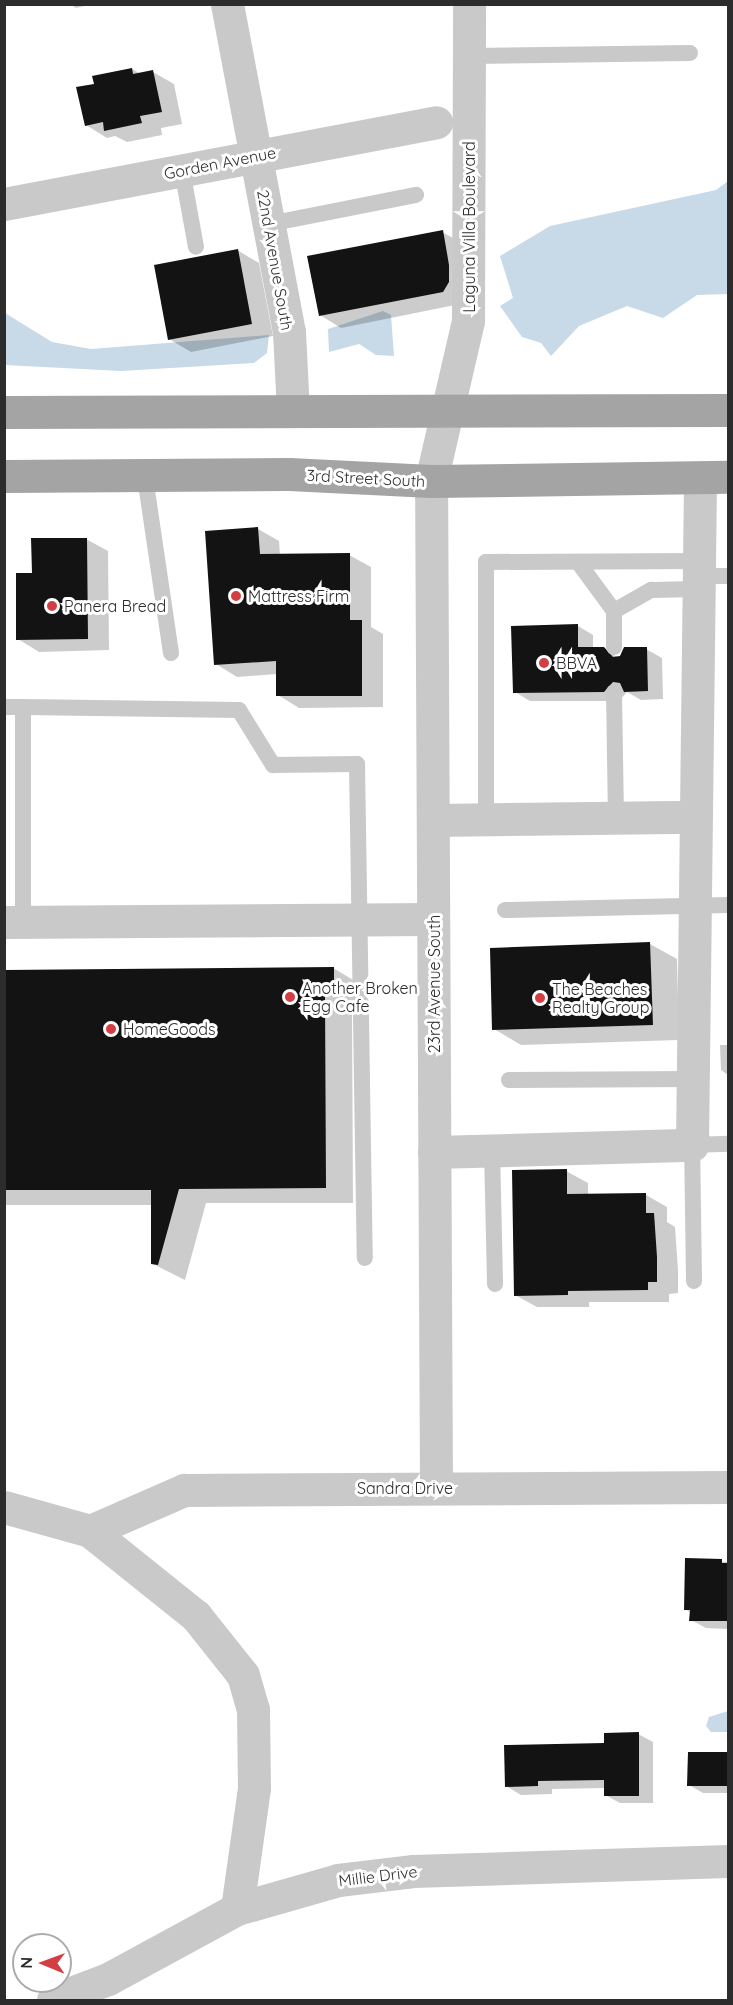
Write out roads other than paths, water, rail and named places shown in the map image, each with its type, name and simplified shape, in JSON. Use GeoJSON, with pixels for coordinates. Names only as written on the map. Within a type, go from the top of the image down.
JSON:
{"type":"FeatureCollection","features":[{"type":"Feature","properties":{"kind":"main road"},"geometry":{"type":"LineString","coordinates":[[4,412],[729,410]]}},
{"type":"Feature","properties":{"kind":"main road","name":"3rd Street South"},"geometry":{"type":"LineString","coordinates":[[4,476],[145,477],[289,474],[431,481],[714,477]]}},
{"type":"Feature","properties":{"kind":"street","name":"22nd Avenue South"},"geometry":{"type":"LineString","coordinates":[[227,4],[289,332],[293,411]]}},
{"type":"Feature","properties":{"kind":"street","name":"Laguna Villa Boulevard"},"geometry":{"type":"LineString","coordinates":[[431,481],[468,321],[469,4]]}},
{"type":"Feature","properties":{"kind":"street","name":"Gorden Avenue"},"geometry":{"type":"LineString","coordinates":[[4,204],[436,122]]}},
{"type":"Feature","properties":{"kind":"street"},"geometry":{"type":"LineString","coordinates":[[434,1152],[692,1145],[696,817],[706,575],[714,477]]}},
{"type":"Feature","properties":{"kind":"street","name":"23rd Avenue South"},"geometry":{"type":"LineString","coordinates":[[431,481],[436,1487]]}},
{"type":"Feature","properties":{"kind":"street"},"geometry":{"type":"LineString","coordinates":[[433,820],[696,817]]}},
{"type":"Feature","properties":{"kind":"street"},"geometry":{"type":"LineString","coordinates":[[14,922],[433,919]]}},
{"type":"Feature","properties":{"kind":"street","name":"Sandra Drive"},"geometry":{"type":"LineString","coordinates":[[90,1531],[184,1490],[729,1487]]}},
{"type":"Feature","properties":{"kind":"street"},"geometry":{"type":"LineString","coordinates":[[4,1507],[90,1531],[196,1616],[243,1675],[253,1709],[254,1788],[237,1909]]}},
{"type":"Feature","properties":{"kind":"street","name":"Millie Drive"},"geometry":{"type":"LineString","coordinates":[[53,2001],[108,1979],[237,1909],[338,1880],[413,1871],[729,1861]]}},
{"type":"Feature","properties":{"kind":"lane"},"geometry":{"type":"LineString","coordinates":[[469,56],[690,53]]}},
{"type":"Feature","properties":{"kind":"lane"},"geometry":{"type":"LineString","coordinates":[[182,170],[196,247]]}},
{"type":"Feature","properties":{"kind":"lane"},"geometry":{"type":"LineString","coordinates":[[269,224],[416,195]]}},
{"type":"Feature","properties":{"kind":"lane"},"geometry":{"type":"LineString","coordinates":[[145,477],[171,653]]}},
{"type":"Feature","properties":{"kind":"lane"},"geometry":{"type":"LineString","coordinates":[[486,819],[486,562],[572,562],[706,575]]}},
{"type":"Feature","properties":{"kind":"lane"},"geometry":{"type":"LineString","coordinates":[[572,562],[614,611],[614,647]]}},
{"type":"Feature","properties":{"kind":"lane"},"geometry":{"type":"LineString","coordinates":[[614,611],[651,590],[706,575]]}},
{"type":"Feature","properties":{"kind":"lane"},"geometry":{"type":"LineString","coordinates":[[614,692],[616,818]]}},
{"type":"Feature","properties":{"kind":"lane"},"geometry":{"type":"LineString","coordinates":[[4,707],[239,710],[273,765],[357,764],[357,920],[365,1258]]}},
{"type":"Feature","properties":{"kind":"lane"},"geometry":{"type":"LineString","coordinates":[[14,922],[23,707]]}},
{"type":"Feature","properties":{"kind":"lane"},"geometry":{"type":"LineString","coordinates":[[505,910],[729,905]]}},
{"type":"Feature","properties":{"kind":"lane"},"geometry":{"type":"LineString","coordinates":[[509,1080],[693,1079]]}},
{"type":"Feature","properties":{"kind":"lane"},"geometry":{"type":"LineString","coordinates":[[694,1281],[692,1145],[729,1144]]}},
{"type":"Feature","properties":{"kind":"lane"},"geometry":{"type":"LineString","coordinates":[[492,1150],[495,1284]]}},
{"type":"Feature","properties":{"kind":"water"},"geometry":{"type":"Polygon","coordinates":[[[728,181],[728,294],[697,295],[663,318],[627,306],[579,326],[551,356],[541,343],[522,337],[500,306],[513,298],[500,256],[550,226],[716,190],[728,181]]]}},
{"type":"Feature","properties":{"kind":"water"},"geometry":{"type":"Polygon","coordinates":[[[383,311],[391,315],[394,356],[376,355],[359,344],[329,352],[328,329],[383,311]]]}},
{"type":"Feature","properties":{"kind":"water"},"geometry":{"type":"Polygon","coordinates":[[[5,313],[52,342],[91,349],[269,335],[267,353],[254,363],[121,371],[5,365],[5,313]]]}},
{"type":"Feature","properties":{"kind":"water"},"geometry":{"type":"Polygon","coordinates":[[[728,1711],[728,1732],[711,1732],[706,1726],[709,1717],[728,1711]]]}},
{"type":"Feature","properties":{"kind":"place","name":"Mattress Firm"},"geometry":{"type":"Point","coordinates":[236,596]}},
{"type":"Feature","properties":{"kind":"place","name":"Panera Bread"},"geometry":{"type":"Point","coordinates":[52,606]}},
{"type":"Feature","properties":{"kind":"place","name":"BBVA"},"geometry":{"type":"Point","coordinates":[544,663]}},
{"type":"Feature","properties":{"kind":"place","name":"Another Broken Egg Cafe"},"geometry":{"type":"Point","coordinates":[290,997]}},
{"type":"Feature","properties":{"kind":"place","name":"The Beaches Realty Group"},"geometry":{"type":"Point","coordinates":[540,998]}},
{"type":"Feature","properties":{"kind":"place","name":"HomeGoods"},"geometry":{"type":"Point","coordinates":[111,1029]}}]}
